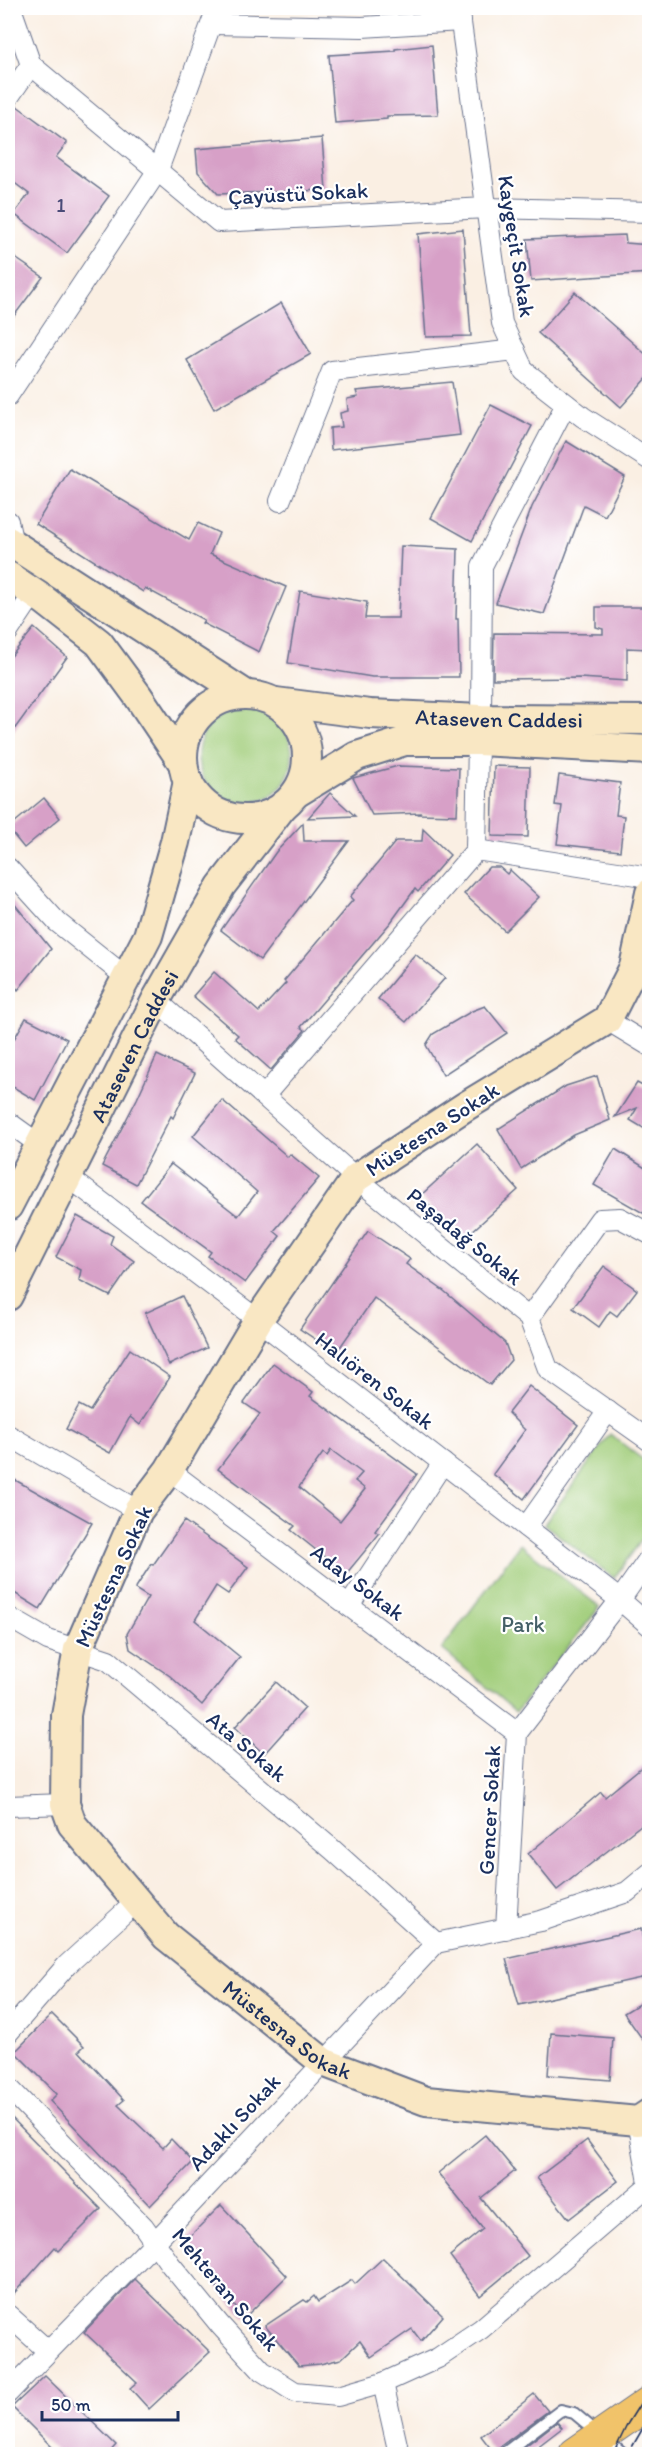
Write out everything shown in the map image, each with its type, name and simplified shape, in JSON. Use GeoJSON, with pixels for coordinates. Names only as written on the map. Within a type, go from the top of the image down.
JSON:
{"type":"FeatureCollection","features":[{"type":"Feature","properties":{"kind":"main road"},"geometry":{"type":"LineString","coordinates":[[9,535],[245,694]]}},
{"type":"Feature","properties":{"kind":"main road"},"geometry":{"type":"LineString","coordinates":[[8,576],[99,643],[138,696],[185,772],[197,797],[212,809],[229,817],[248,819],[266,815],[289,800],[304,777],[308,760],[306,742],[294,719],[276,702],[261,696],[245,694],[224,698],[206,708],[192,723],[184,742],[185,772],[175,842],[148,936],[8,1206]]}},
{"type":"Feature","properties":{"kind":"main road","name":"Ataseven Caddesi"},"geometry":{"type":"LineString","coordinates":[[276,702],[479,730],[650,750]]}},
{"type":"Feature","properties":{"kind":"main road","name":"Ataseven Caddesi"},"geometry":{"type":"LineString","coordinates":[[8,1296],[156,1000],[221,885],[289,800],[357,756],[405,741],[479,730],[650,720]]}},
{"type":"Feature","properties":{"kind":"main road"},"geometry":{"type":"LineString","coordinates":[[607,1020],[634,967],[650,893]]}},
{"type":"Feature","properties":{"kind":"main road","name":"Müstesna Sokak"},"geometry":{"type":"LineString","coordinates":[[607,1020],[466,1106],[356,1178],[258,1320],[169,1470],[138,1511],[78,1649],[66,1715],[65,1804],[72,1824],[166,1936],[323,2062],[426,2101],[609,2120],[644,2117]]}},
{"type":"Feature","properties":{"kind":"main road"},"geometry":{"type":"LineString","coordinates":[[575,2454],[613,2446],[650,2402]]}},
{"type":"Feature","properties":{"kind":"street"},"geometry":{"type":"LineString","coordinates":[[8,98],[31,65],[11,8]]}},
{"type":"Feature","properties":{"kind":"street"},"geometry":{"type":"LineString","coordinates":[[8,396],[158,170],[215,16],[362,27],[460,14]]}},
{"type":"Feature","properties":{"kind":"street","name":"Kaygeçit Sokak"},"geometry":{"type":"LineString","coordinates":[[460,14],[502,323],[524,371],[566,404],[650,460]]}},
{"type":"Feature","properties":{"kind":"street","name":"Çayüstü Sokak"},"geometry":{"type":"LineString","coordinates":[[31,65],[219,222],[486,208],[650,212]]}},
{"type":"Feature","properties":{"kind":"street"},"geometry":{"type":"LineString","coordinates":[[280,501],[332,371],[514,350]]}},
{"type":"Feature","properties":{"kind":"street"},"geometry":{"type":"LineString","coordinates":[[264,1096],[476,850],[482,566],[566,404]]}},
{"type":"Feature","properties":{"kind":"street"},"geometry":{"type":"LineString","coordinates":[[8,632],[34,593]]}},
{"type":"Feature","properties":{"kind":"street"},"geometry":{"type":"LineString","coordinates":[[476,850],[650,877]]}},
{"type":"Feature","properties":{"kind":"street"},"geometry":{"type":"LineString","coordinates":[[8,868],[57,922],[127,978]]}},
{"type":"Feature","properties":{"kind":"street","name":"Paşadağ Sokak"},"geometry":{"type":"LineString","coordinates":[[156,1000],[356,1178],[529,1318],[548,1369],[650,1441]]}},
{"type":"Feature","properties":{"kind":"street"},"geometry":{"type":"LineString","coordinates":[[607,1020],[650,1046]]}},
{"type":"Feature","properties":{"kind":"street"},"geometry":{"type":"LineString","coordinates":[[8,1122],[40,1145]]}},
{"type":"Feature","properties":{"kind":"street","name":"Halıören Sokak"},"geometry":{"type":"LineString","coordinates":[[67,1176],[258,1320],[620,1600],[650,1626]]}},
{"type":"Feature","properties":{"kind":"street"},"geometry":{"type":"LineString","coordinates":[[529,1318],[600,1219],[620,1218],[650,1234]]}},
{"type":"Feature","properties":{"kind":"street"},"geometry":{"type":"LineString","coordinates":[[526,1527],[608,1411]]}},
{"type":"Feature","properties":{"kind":"street"},"geometry":{"type":"LineString","coordinates":[[8,1435],[138,1511]]}},
{"type":"Feature","properties":{"kind":"street"},"geometry":{"type":"LineString","coordinates":[[349,1606],[443,1463]]}},
{"type":"Feature","properties":{"kind":"street","name":"Aday Sokak"},"geometry":{"type":"LineString","coordinates":[[169,1470],[518,1733]]}},
{"type":"Feature","properties":{"kind":"street","name":"Gencer Sokak"},"geometry":{"type":"LineString","coordinates":[[506,1929],[518,1733],[620,1600],[650,1557]]}},
{"type":"Feature","properties":{"kind":"street","name":"Ata Sokak"},"geometry":{"type":"LineString","coordinates":[[8,1617],[48,1640],[108,1660],[333,1850],[436,1943]]}},
{"type":"Feature","properties":{"kind":"street"},"geometry":{"type":"LineString","coordinates":[[8,1806],[65,1804]]}},
{"type":"Feature","properties":{"kind":"street"},"geometry":{"type":"LineString","coordinates":[[436,1943],[541,1922],[627,1892],[650,1873]]}},
{"type":"Feature","properties":{"kind":"street"},"geometry":{"type":"LineString","coordinates":[[8,2033],[67,1965],[136,1902]]}},
{"type":"Feature","properties":{"kind":"street","name":"Adaklı Sokak"},"geometry":{"type":"LineString","coordinates":[[8,2393],[155,2242],[436,1943]]}},
{"type":"Feature","properties":{"kind":"street","name":"Mehteran Sokak"},"geometry":{"type":"LineString","coordinates":[[8,2087],[144,2227],[220,2325],[262,2371],[295,2392],[338,2396],[383,2383],[438,2358],[481,2329],[649,2187]]}},
{"type":"Feature","properties":{"kind":"street"},"geometry":{"type":"LineString","coordinates":[[644,2117],[649,2187]]}},
{"type":"Feature","properties":{"kind":"street"},"geometry":{"type":"LineString","coordinates":[[8,2315],[48,2351]]}},
{"type":"Feature","properties":{"kind":"street"},"geometry":{"type":"LineString","coordinates":[[383,2383],[399,2454]]}},
{"type":"Feature","properties":{"kind":"lane"},"geometry":{"type":"LineString","coordinates":[[503,2454],[561,2410],[574,2413],[613,2446]]}},
{"type":"Feature","properties":{"kind":"green space"},"geometry":{"type":"Polygon","coordinates":[[[236,709],[254,709],[279,722],[289,738],[292,756],[289,774],[279,790],[254,803],[236,803],[211,790],[198,765],[198,747],[211,722],[236,709]]]}},
{"type":"Feature","properties":{"kind":"green space"},"geometry":{"type":"Polygon","coordinates":[[[610,1434],[650,1465],[649,1530],[614,1578],[544,1524],[610,1434]]]}},
{"type":"Feature","properties":{"kind":"green space","name":"Park"},"geometry":{"type":"Polygon","coordinates":[[[520,1544],[600,1607],[516,1712],[442,1649],[520,1544]]]}},
{"type":"Feature","properties":{"kind":"building"},"geometry":{"type":"Polygon","coordinates":[[[432,45],[438,115],[387,116],[387,119],[335,123],[329,55],[395,51],[395,49],[432,45]]]}},
{"type":"Feature","properties":{"kind":"building"},"geometry":{"type":"Polygon","coordinates":[[[17,106],[67,143],[56,157],[109,196],[67,253],[14,214],[29,194],[8,178],[8,119],[17,106]]]}},
{"type":"Feature","properties":{"kind":"building"},"geometry":{"type":"Polygon","coordinates":[[[322,138],[326,190],[218,194],[198,172],[196,149],[322,138]]]}},
{"type":"Feature","properties":{"kind":"building"},"geometry":{"type":"Polygon","coordinates":[[[463,229],[471,336],[426,337],[418,234],[463,229]]]}},
{"type":"Feature","properties":{"kind":"building"},"geometry":{"type":"Polygon","coordinates":[[[625,235],[626,243],[650,245],[650,273],[531,281],[527,239],[625,235]]]}},
{"type":"Feature","properties":{"kind":"building"},"geometry":{"type":"Polygon","coordinates":[[[8,253],[43,277],[8,324],[8,253]]]}},
{"type":"Feature","properties":{"kind":"building"},"geometry":{"type":"Polygon","coordinates":[[[575,292],[650,358],[650,375],[621,407],[538,333],[575,292]]]}},
{"type":"Feature","properties":{"kind":"building"},"geometry":{"type":"Polygon","coordinates":[[[281,303],[311,354],[214,409],[187,360],[281,303]]]}},
{"type":"Feature","properties":{"kind":"building"},"geometry":{"type":"Polygon","coordinates":[[[452,382],[460,435],[331,450],[330,428],[342,427],[340,413],[348,411],[347,399],[358,397],[356,391],[452,382]]]}},
{"type":"Feature","properties":{"kind":"building"},"geometry":{"type":"Polygon","coordinates":[[[491,405],[532,426],[472,541],[431,518],[491,405]]]}},
{"type":"Feature","properties":{"kind":"building"},"geometry":{"type":"Polygon","coordinates":[[[566,441],[625,477],[605,516],[584,505],[544,614],[496,603],[532,507],[566,441]]]}},
{"type":"Feature","properties":{"kind":"building"},"geometry":{"type":"Polygon","coordinates":[[[70,469],[189,540],[198,523],[219,533],[210,554],[286,587],[259,652],[202,623],[204,620],[145,588],[143,592],[36,524],[70,469]]]}},
{"type":"Feature","properties":{"kind":"building"},"geometry":{"type":"Polygon","coordinates":[[[401,546],[458,549],[456,619],[458,619],[459,677],[372,677],[288,663],[300,591],[367,602],[365,618],[398,618],[401,546]]]}},
{"type":"Feature","properties":{"kind":"building"},"geometry":{"type":"Polygon","coordinates":[[[596,607],[650,607],[650,649],[627,648],[627,681],[580,678],[493,679],[494,633],[603,634],[603,629],[596,627],[596,607]]]}},
{"type":"Feature","properties":{"kind":"building"},"geometry":{"type":"Polygon","coordinates":[[[34,628],[67,657],[8,738],[8,660],[34,628]]]}},
{"type":"Feature","properties":{"kind":"building"},"geometry":{"type":"Polygon","coordinates":[[[398,766],[459,768],[457,815],[420,813],[372,815],[353,778],[398,766]]]}},
{"type":"Feature","properties":{"kind":"building"},"geometry":{"type":"Polygon","coordinates":[[[494,766],[530,767],[528,837],[492,836],[494,766]]]}},
{"type":"Feature","properties":{"kind":"building"},"geometry":{"type":"Polygon","coordinates":[[[559,775],[620,783],[616,815],[624,816],[620,851],[557,844],[562,806],[555,805],[559,775]]]}},
{"type":"Feature","properties":{"kind":"building"},"geometry":{"type":"Polygon","coordinates":[[[330,793],[355,816],[308,818],[330,793]]]}},
{"type":"Feature","properties":{"kind":"building"},"geometry":{"type":"Polygon","coordinates":[[[44,798],[60,818],[24,848],[8,828],[44,798]]]}},
{"type":"Feature","properties":{"kind":"building"},"geometry":{"type":"Polygon","coordinates":[[[303,823],[304,841],[349,841],[260,960],[221,930],[276,852],[303,823]]]}},
{"type":"Feature","properties":{"kind":"building"},"geometry":{"type":"Polygon","coordinates":[[[423,829],[450,855],[418,892],[415,889],[391,922],[301,1027],[305,1030],[271,1070],[235,1038],[238,1035],[193,996],[214,972],[259,1012],[286,983],[284,981],[353,900],[350,897],[396,841],[422,841],[423,829]]]}},
{"type":"Feature","properties":{"kind":"building"},"geometry":{"type":"Polygon","coordinates":[[[489,867],[499,867],[507,874],[510,870],[539,897],[505,931],[464,894],[489,867]]]}},
{"type":"Feature","properties":{"kind":"building"},"geometry":{"type":"Polygon","coordinates":[[[8,896],[51,949],[18,990],[8,977],[8,896]]]}},
{"type":"Feature","properties":{"kind":"building"},"geometry":{"type":"Polygon","coordinates":[[[415,954],[445,978],[406,1022],[378,999],[415,954]]]}},
{"type":"Feature","properties":{"kind":"building"},"geometry":{"type":"Polygon","coordinates":[[[485,1006],[507,1033],[443,1075],[426,1045],[433,1034],[485,1006]]]}},
{"type":"Feature","properties":{"kind":"building"},"geometry":{"type":"Polygon","coordinates":[[[26,1018],[67,1039],[35,1100],[8,1084],[8,1050],[26,1018]]]}},
{"type":"Feature","properties":{"kind":"building"},"geometry":{"type":"Polygon","coordinates":[[[157,1055],[195,1073],[136,1184],[102,1166],[157,1055]]]}},
{"type":"Feature","properties":{"kind":"building"},"geometry":{"type":"Polygon","coordinates":[[[597,1076],[610,1120],[574,1135],[521,1169],[498,1129],[566,1086],[597,1076]]]}},
{"type":"Feature","properties":{"kind":"building"},"geometry":{"type":"Polygon","coordinates":[[[637,1083],[648,1089],[650,1086],[650,1132],[630,1120],[637,1108],[615,1117],[637,1083]]]}},
{"type":"Feature","properties":{"kind":"building"},"geometry":{"type":"Polygon","coordinates":[[[222,1100],[288,1157],[290,1154],[319,1178],[274,1231],[280,1236],[245,1283],[208,1256],[211,1252],[141,1201],[171,1164],[238,1216],[257,1192],[193,1136],[222,1100]]]}},
{"type":"Feature","properties":{"kind":"building"},"geometry":{"type":"Polygon","coordinates":[[[477,1144],[518,1190],[461,1241],[420,1196],[477,1144]]]}},
{"type":"Feature","properties":{"kind":"building"},"geometry":{"type":"Polygon","coordinates":[[[615,1149],[650,1171],[650,1217],[594,1185],[615,1149]]]}},
{"type":"Feature","properties":{"kind":"building"},"geometry":{"type":"Polygon","coordinates":[[[77,1216],[113,1236],[110,1244],[134,1261],[110,1296],[79,1280],[81,1270],[56,1257],[77,1216]]]}},
{"type":"Feature","properties":{"kind":"building"},"geometry":{"type":"Polygon","coordinates":[[[368,1231],[410,1259],[406,1264],[444,1291],[505,1343],[511,1360],[490,1385],[374,1298],[336,1353],[300,1329],[368,1231]]]}},
{"type":"Feature","properties":{"kind":"building"},"geometry":{"type":"Polygon","coordinates":[[[604,1266],[637,1290],[617,1316],[610,1311],[599,1327],[573,1308],[604,1266]]]}},
{"type":"Feature","properties":{"kind":"building"},"geometry":{"type":"Polygon","coordinates":[[[182,1296],[207,1348],[169,1365],[145,1313],[182,1296]]]}},
{"type":"Feature","properties":{"kind":"building"},"geometry":{"type":"Polygon","coordinates":[[[130,1349],[170,1377],[140,1425],[130,1417],[110,1453],[66,1429],[79,1405],[90,1411],[130,1349]]]}},
{"type":"Feature","properties":{"kind":"building"},"geometry":{"type":"Polygon","coordinates":[[[273,1363],[313,1392],[310,1396],[417,1474],[375,1531],[379,1534],[346,1574],[291,1530],[295,1526],[218,1469],[260,1414],[244,1403],[273,1363]],[[331,1450],[327,1456],[323,1453],[299,1487],[340,1521],[365,1489],[355,1481],[362,1473],[331,1450]]]}},
{"type":"Feature","properties":{"kind":"building"},"geometry":{"type":"Polygon","coordinates":[[[529,1386],[578,1425],[524,1499],[493,1474],[525,1430],[508,1413],[529,1386]]]}},
{"type":"Feature","properties":{"kind":"building"},"geometry":{"type":"Polygon","coordinates":[[[8,1476],[92,1523],[40,1609],[8,1589],[8,1476]]]}},
{"type":"Feature","properties":{"kind":"building"},"geometry":{"type":"Polygon","coordinates":[[[184,1521],[248,1567],[228,1594],[216,1586],[195,1620],[240,1657],[202,1705],[170,1676],[130,1649],[127,1634],[148,1597],[135,1589],[184,1521]]]}},
{"type":"Feature","properties":{"kind":"building"},"geometry":{"type":"Polygon","coordinates":[[[276,1682],[305,1708],[264,1754],[235,1727],[276,1682]]]}},
{"type":"Feature","properties":{"kind":"building"},"geometry":{"type":"Polygon","coordinates":[[[650,1760],[650,1818],[557,1890],[528,1854],[601,1792],[605,1797],[650,1760]]]}},
{"type":"Feature","properties":{"kind":"building"},"geometry":{"type":"Polygon","coordinates":[[[641,1929],[650,1976],[519,2005],[506,1959],[641,1929]]]}},
{"type":"Feature","properties":{"kind":"building"},"geometry":{"type":"Polygon","coordinates":[[[650,1997],[650,2050],[624,2013],[650,1997]]]}},
{"type":"Feature","properties":{"kind":"building"},"geometry":{"type":"Polygon","coordinates":[[[52,2014],[84,2046],[79,2051],[124,2100],[118,2105],[163,2148],[171,2139],[193,2162],[150,2206],[50,2101],[57,2094],[15,2052],[52,2014]]]}},
{"type":"Feature","properties":{"kind":"building"},"geometry":{"type":"Polygon","coordinates":[[[551,2033],[613,2038],[610,2080],[548,2075],[551,2033]]]}},
{"type":"Feature","properties":{"kind":"building"},"geometry":{"type":"Polygon","coordinates":[[[8,2114],[101,2209],[59,2251],[55,2247],[8,2300],[8,2114]]]}},
{"type":"Feature","properties":{"kind":"building"},"geometry":{"type":"Polygon","coordinates":[[[485,2135],[515,2171],[481,2198],[528,2256],[480,2296],[450,2256],[483,2229],[438,2173],[485,2135]]]}},
{"type":"Feature","properties":{"kind":"building"},"geometry":{"type":"Polygon","coordinates":[[[587,2140],[618,2181],[569,2219],[537,2178],[587,2140]]]}},
{"type":"Feature","properties":{"kind":"building"},"geometry":{"type":"Polygon","coordinates":[[[221,2205],[287,2276],[245,2317],[214,2284],[187,2247],[188,2238],[221,2205]]]}},
{"type":"Feature","properties":{"kind":"building"},"geometry":{"type":"Polygon","coordinates":[[[383,2258],[443,2316],[421,2341],[412,2329],[371,2357],[360,2341],[341,2359],[299,2366],[265,2326],[304,2300],[307,2302],[314,2296],[318,2302],[352,2280],[355,2284],[383,2258]]]}},
{"type":"Feature","properties":{"kind":"building"},"geometry":{"type":"Polygon","coordinates":[[[135,2279],[210,2352],[149,2409],[130,2388],[137,2382],[84,2332],[135,2279]]]}},
{"type":"Feature","properties":{"kind":"building"},"geometry":{"type":"Polygon","coordinates":[[[45,2376],[116,2445],[108,2454],[59,2454],[12,2407],[45,2376]]]}},
{"type":"Feature","properties":{"kind":"building"},"geometry":{"type":"Polygon","coordinates":[[[534,2394],[548,2411],[498,2448],[495,2454],[481,2436],[534,2394]]]}},
{"type":"Feature","properties":{"kind":"building"},"geometry":{"type":"Polygon","coordinates":[[[557,2422],[562,2428],[528,2454],[515,2454],[557,2422]]]}},
{"type":"Feature","properties":{"kind":"tram line"},"geometry":{"type":"LineString","coordinates":[[613,2454],[628,2423],[650,2388]]}},
{"type":"Feature","properties":{"kind":"tram line"},"geometry":{"type":"LineString","coordinates":[[628,2454],[650,2416]]}}]}
